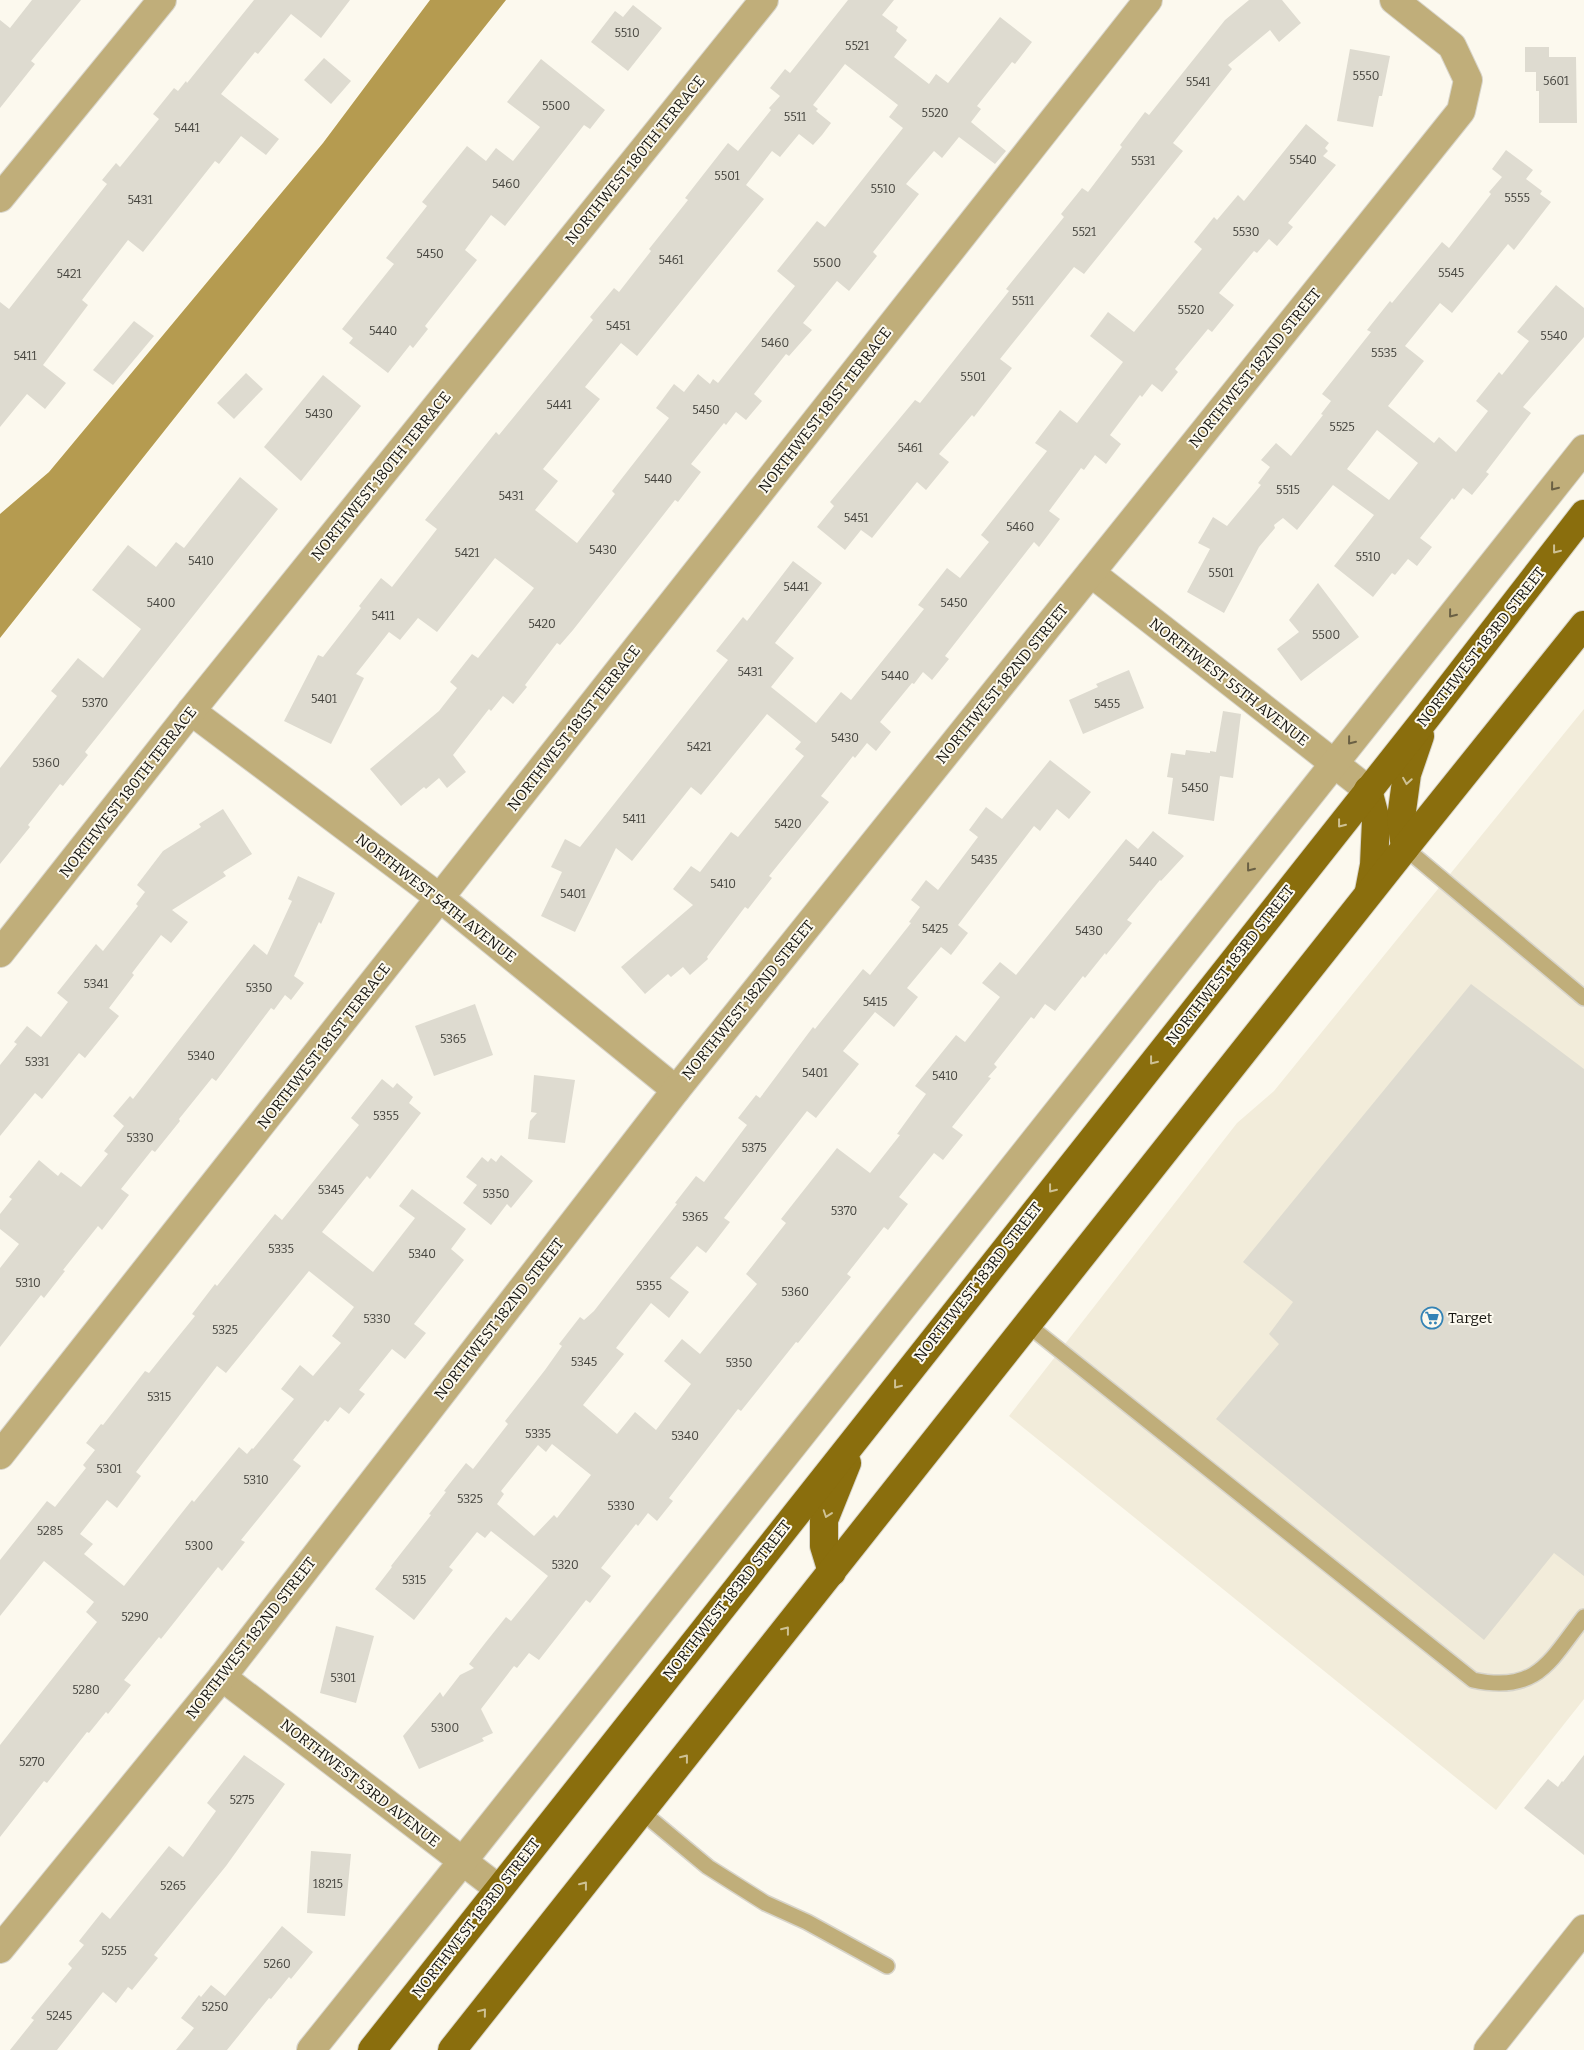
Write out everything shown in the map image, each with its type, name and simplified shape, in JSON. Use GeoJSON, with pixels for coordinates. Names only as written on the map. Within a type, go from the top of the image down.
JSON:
{"type":"FeatureCollection","features":[{"type":"Feature","properties":{"kind":"main road","name":"NORTHWEST 183RD STREET"},"geometry":{"type":"LineString","coordinates":[[372,2050],[1426,718],[1584,514]]}},
{"type":"Feature","properties":{"kind":"main road"},"geometry":{"type":"LineString","coordinates":[[452,2050],[1404,848],[1584,625]]}},
{"type":"Feature","properties":{"kind":"main road"},"geometry":{"type":"LineString","coordinates":[[1404,848],[1401,818],[1407,774],[1426,718]]}},
{"type":"Feature","properties":{"kind":"main road"},"geometry":{"type":"LineString","coordinates":[[1368,790],[1376,820],[1374,864],[1368,895]]}},
{"type":"Feature","properties":{"kind":"main road"},"geometry":{"type":"LineString","coordinates":[[832,1572],[824,1546],[824,1520],[857,1436]]}},
{"type":"Feature","properties":{"kind":"street"},"geometry":{"type":"LineString","coordinates":[[2,195],[162,0]]}},
{"type":"Feature","properties":{"kind":"street","name":"NORTHWEST 180TH TERRACE"},"geometry":{"type":"LineString","coordinates":[[0,953],[191,711],[764,0]]}},
{"type":"Feature","properties":{"kind":"street","name":"NORTHWEST 181ST TERRACE"},"geometry":{"type":"LineString","coordinates":[[0,1455],[1148,0]]}},
{"type":"Feature","properties":{"kind":"street","name":"NORTHWEST 182ND STREET"},"geometry":{"type":"LineString","coordinates":[[0,1949],[222,1677],[676,1090],[1462,111],[1468,80],[1452,46],[1394,0]]}},
{"type":"Feature","properties":{"kind":"street"},"geometry":{"type":"LineString","coordinates":[[311,2050],[1584,448]]}},
{"type":"Feature","properties":{"kind":"street","name":"NORTHWEST 55TH AVENUE"},"geometry":{"type":"LineString","coordinates":[[1091,573],[1368,790]]}},
{"type":"Feature","properties":{"kind":"street","name":"NORTHWEST 54TH AVENUE"},"geometry":{"type":"LineString","coordinates":[[191,711],[440,898],[676,1090]]}},
{"type":"Feature","properties":{"kind":"street","name":"NORTHWEST 53RD AVENUE"},"geometry":{"type":"LineString","coordinates":[[222,1677],[499,1889]]}},
{"type":"Feature","properties":{"kind":"street"},"geometry":{"type":"LineString","coordinates":[[1488,2050],[1584,1930]]}},
{"type":"Feature","properties":{"kind":"lane"},"geometry":{"type":"LineString","coordinates":[[1404,848],[1584,998]]}},
{"type":"Feature","properties":{"kind":"lane"},"geometry":{"type":"LineString","coordinates":[[1028,1325],[1473,1680],[1492,1684],[1512,1684],[1530,1677],[1546,1665],[1584,1617]]}},
{"type":"Feature","properties":{"kind":"lane"},"geometry":{"type":"LineString","coordinates":[[642,1812],[708,1867],[749,1893],[887,1966]]}},
{"type":"Feature","properties":{"kind":"shaded area"},"geometry":{"type":"Polygon","coordinates":[[[430,0],[506,0],[0,638],[0,514],[49,472],[323,143],[430,0]]]}},
{"type":"Feature","properties":{"kind":"shaded area"},"geometry":{"type":"Polygon","coordinates":[[[1584,709],[1584,1699],[1496,1810],[1009,1416],[1237,1123],[1274,1091],[1584,709]]]}},
{"type":"Feature","properties":{"kind":"building"},"geometry":{"type":"Polygon","coordinates":[[[32,0],[81,0],[31,61],[35,64],[0,108],[0,20],[10,28],[32,0]]]}},
{"type":"Feature","properties":{"kind":"building"},"geometry":{"type":"Polygon","coordinates":[[[254,0],[350,0],[321,38],[291,14],[258,54],[255,52],[221,94],[279,139],[266,155],[241,136],[219,164],[215,161],[143,252],[128,240],[82,300],[88,305],[43,365],[66,383],[45,409],[27,394],[0,427],[0,302],[9,309],[107,184],[102,180],[116,163],[120,167],[159,119],[153,114],[174,88],[178,91],[186,81],[187,83],[254,0]]]}},
{"type":"Feature","properties":{"kind":"building"},"geometry":{"type":"Polygon","coordinates":[[[848,0],[894,0],[882,15],[898,27],[896,31],[907,40],[894,57],[929,84],[936,74],[948,83],[1000,17],[1032,42],[1015,64],[1012,62],[977,106],[981,109],[971,122],[1006,151],[995,164],[959,137],[942,158],[934,151],[906,184],[919,194],[873,252],[877,256],[849,291],[837,281],[803,323],[812,330],[789,356],[786,354],[754,394],[762,401],[746,420],[736,412],[726,425],[724,423],[691,464],[701,472],[678,502],[675,500],[573,630],[560,645],[557,643],[525,685],[527,687],[513,704],[503,696],[491,711],[489,709],[453,755],[466,772],[447,788],[439,778],[426,789],[424,787],[401,806],[370,769],[439,711],[457,688],[450,682],[472,654],[478,658],[534,588],[495,558],[437,632],[418,618],[400,640],[389,632],[356,674],[364,678],[331,744],[284,721],[318,655],[323,657],[361,608],[359,606],[381,578],[392,587],[437,529],[425,520],[496,432],[499,435],[593,320],[590,317],[614,288],[619,292],[651,251],[649,249],[688,200],[685,198],[728,143],[738,151],[780,96],[770,88],[785,69],[790,73],[848,0]],[[845,64],[813,105],[818,109],[816,111],[831,123],[822,135],[813,145],[799,134],[780,157],[772,151],[746,185],[764,199],[637,356],[621,343],[585,387],[600,399],[543,469],[558,481],[535,510],[577,543],[615,494],[612,491],[669,418],[656,408],[674,384],[684,392],[698,374],[710,384],[713,379],[718,383],[795,286],[777,271],[817,221],[825,227],[903,128],[889,117],[898,105],[845,64]]]}},
{"type":"Feature","properties":{"kind":"building"},"geometry":{"type":"Polygon","coordinates":[[[1249,0],[1282,0],[1301,23],[1279,42],[1270,30],[1228,65],[1232,69],[1173,143],[1183,151],[1084,274],[1074,267],[1000,359],[1012,368],[974,417],[972,415],[939,454],[949,462],[926,490],[917,482],[872,538],[861,530],[845,550],[817,527],[834,506],[830,502],[915,400],[920,403],[1009,291],[1006,289],[1064,217],[1061,214],[1082,188],[1088,192],[1122,147],[1120,145],[1145,112],[1149,115],[1225,20],[1249,0]]]}},
{"type":"Feature","properties":{"kind":"building"},"geometry":{"type":"Polygon","coordinates":[[[633,5],[662,28],[628,71],[591,42],[615,11],[623,17],[633,5]]]}},
{"type":"Feature","properties":{"kind":"building"},"geometry":{"type":"Polygon","coordinates":[[[1525,47],[1549,47],[1549,57],[1576,57],[1577,123],[1539,123],[1539,91],[1536,91],[1536,72],[1525,72],[1525,47]]]}},
{"type":"Feature","properties":{"kind":"building"},"geometry":{"type":"Polygon","coordinates":[[[1350,49],[1390,56],[1382,96],[1379,96],[1373,127],[1337,121],[1350,49]]]}},
{"type":"Feature","properties":{"kind":"building"},"geometry":{"type":"Polygon","coordinates":[[[324,58],[351,81],[331,104],[304,80],[324,58]]]}},
{"type":"Feature","properties":{"kind":"building"},"geometry":{"type":"Polygon","coordinates":[[[541,59],[605,110],[590,129],[584,125],[505,226],[491,215],[465,250],[477,260],[425,326],[428,329],[413,348],[410,345],[388,373],[349,343],[353,338],[342,329],[394,264],[386,258],[427,206],[422,202],[467,146],[486,161],[496,148],[513,161],[540,127],[507,102],[541,59]]]}},
{"type":"Feature","properties":{"kind":"building"},"geometry":{"type":"Polygon","coordinates":[[[1306,124],[1329,143],[1325,148],[1328,151],[1323,156],[1336,165],[1288,223],[1293,227],[1277,246],[1269,239],[1257,253],[1254,251],[1219,293],[1234,305],[1212,332],[1208,329],[1175,369],[1178,372],[1162,392],[1152,384],[1142,397],[1140,395],[1110,435],[1121,444],[1106,464],[1095,455],[1084,470],[1081,468],[1049,511],[1060,519],[1039,547],[1034,542],[945,656],[949,659],[932,680],[923,672],[880,722],[891,732],[876,751],[867,743],[855,758],[853,756],[821,796],[829,802],[769,876],[772,878],[748,909],[745,907],[707,957],[708,959],[690,975],[683,967],[671,977],[668,974],[645,994],[621,967],[693,905],[673,889],[691,866],[700,872],[731,832],[738,837],[804,756],[795,749],[801,742],[767,714],[701,795],[691,787],[632,861],[616,848],[575,932],[541,916],[562,872],[551,867],[565,839],[580,847],[728,660],[716,651],[743,617],[747,621],[793,561],[822,583],[775,643],[794,658],[771,687],[816,723],[841,692],[851,700],[924,609],[918,605],[947,568],[960,578],[989,542],[981,535],[1047,451],[1035,443],[1060,410],[1077,423],[1123,362],[1090,336],[1108,312],[1134,332],[1202,249],[1194,242],[1214,217],[1217,220],[1238,195],[1244,201],[1306,124]]]}},
{"type":"Feature","properties":{"kind":"building"},"geometry":{"type":"Polygon","coordinates":[[[1506,150],[1533,170],[1526,179],[1542,191],[1540,194],[1551,202],[1514,250],[1508,244],[1452,313],[1440,303],[1405,346],[1424,361],[1388,406],[1434,443],[1439,437],[1456,452],[1488,411],[1476,401],[1499,372],[1502,375],[1529,341],[1517,332],[1556,285],[1584,308],[1584,337],[1523,407],[1531,413],[1486,472],[1489,474],[1472,495],[1463,488],[1454,500],[1452,498],[1420,538],[1432,547],[1417,566],[1408,559],[1395,575],[1392,573],[1373,597],[1334,566],[1374,515],[1333,485],[1297,530],[1283,518],[1274,525],[1275,528],[1259,547],[1224,613],[1187,592],[1210,549],[1198,543],[1213,517],[1227,526],[1261,485],[1258,483],[1270,467],[1261,460],[1276,443],[1291,456],[1323,415],[1321,414],[1331,401],[1322,394],[1371,332],[1367,330],[1390,301],[1392,303],[1442,242],[1449,248],[1491,194],[1489,192],[1502,177],[1492,169],[1506,150]],[[1377,430],[1347,469],[1389,500],[1418,463],[1377,430]]]}},
{"type":"Feature","properties":{"kind":"building"},"geometry":{"type":"Polygon","coordinates":[[[134,321],[154,336],[113,385],[93,370],[134,321]]]}},
{"type":"Feature","properties":{"kind":"building"},"geometry":{"type":"Polygon","coordinates":[[[246,373],[263,389],[234,419],[217,403],[246,373]]]}},
{"type":"Feature","properties":{"kind":"building"},"geometry":{"type":"Polygon","coordinates":[[[323,375],[361,406],[301,481],[264,447],[323,375]]]}},
{"type":"Feature","properties":{"kind":"building"},"geometry":{"type":"Polygon","coordinates":[[[240,477],[278,509],[85,752],[88,755],[63,786],[60,784],[28,825],[30,827],[0,864],[0,768],[57,696],[51,691],[78,658],[103,678],[141,629],[92,590],[128,545],[156,567],[176,542],[184,548],[240,477]]]}},
{"type":"Feature","properties":{"kind":"building"},"geometry":{"type":"Polygon","coordinates":[[[1318,583],[1359,637],[1301,681],[1277,649],[1299,632],[1289,620],[1318,583]]]}},
{"type":"Feature","properties":{"kind":"building"},"geometry":{"type":"Polygon","coordinates":[[[1129,670],[1144,708],[1083,734],[1069,700],[1098,687],[1096,684],[1129,670]]]}},
{"type":"Feature","properties":{"kind":"building"},"geometry":{"type":"Polygon","coordinates":[[[1223,711],[1241,714],[1233,778],[1220,776],[1214,821],[1168,814],[1173,778],[1167,777],[1171,753],[1185,755],[1186,750],[1216,752],[1223,711]]]}},
{"type":"Feature","properties":{"kind":"building"},"geometry":{"type":"Polygon","coordinates":[[[1050,760],[1091,792],[1069,819],[1057,809],[1040,831],[1034,826],[958,925],[968,933],[951,955],[941,947],[907,988],[918,997],[894,1027],[875,1012],[843,1051],[859,1064],[816,1118],[807,1111],[724,1218],[730,1222],[706,1253],[697,1246],[670,1278],[689,1292],[669,1318],[651,1303],[616,1348],[624,1354],[583,1405],[617,1434],[635,1412],[656,1430],[691,1384],[664,1361],[682,1339],[700,1354],[757,1284],[746,1274],[786,1223],[781,1219],[837,1148],[870,1173],[900,1135],[897,1134],[926,1094],[915,1086],[956,1035],[965,1042],[1000,997],[982,983],[1000,962],[1016,975],[1126,839],[1138,849],[1153,831],[1184,856],[1160,880],[1127,920],[1132,923],[1106,955],[1105,953],[1085,978],[1083,976],[1055,1011],[1045,1004],[1034,1019],[1031,1017],[994,1064],[997,1067],[988,1077],[991,1078],[952,1127],[963,1135],[943,1160],[934,1153],[899,1197],[908,1204],[888,1230],[884,1227],[847,1274],[851,1277],[798,1343],[796,1342],[741,1411],[738,1409],[669,1498],[673,1501],[657,1521],[648,1513],[638,1526],[636,1524],[601,1568],[611,1576],[590,1603],[586,1600],[539,1660],[529,1653],[517,1668],[514,1666],[481,1709],[493,1733],[482,1738],[484,1741],[419,1769],[403,1736],[440,1692],[443,1697],[460,1675],[474,1668],[469,1664],[506,1617],[511,1621],[548,1576],[491,1531],[485,1538],[477,1532],[449,1567],[453,1570],[414,1620],[375,1589],[431,1515],[429,1514],[446,1492],[444,1491],[466,1463],[473,1469],[508,1424],[505,1421],[545,1370],[562,1346],[559,1344],[580,1317],[584,1320],[594,1311],[677,1204],[675,1203],[696,1176],[704,1182],[747,1125],[738,1118],[756,1095],[760,1098],[813,1027],[815,1029],[863,969],[870,975],[911,923],[909,922],[920,907],[911,900],[926,880],[938,890],[978,837],[969,830],[986,807],[1002,819],[1050,760]],[[552,1444],[546,1452],[538,1445],[501,1491],[504,1494],[497,1504],[534,1536],[554,1515],[557,1518],[591,1475],[552,1444]]]}},
{"type":"Feature","properties":{"kind":"building"},"geometry":{"type":"Polygon","coordinates":[[[223,809],[252,854],[223,872],[226,876],[172,910],[188,922],[171,943],[161,935],[132,973],[134,975],[109,1008],[119,1016],[85,1058],[79,1053],[42,1099],[35,1093],[0,1136],[0,1065],[17,1044],[14,1042],[27,1026],[41,1037],[68,1002],[57,993],[96,944],[103,951],[138,906],[136,904],[145,892],[137,885],[163,851],[201,827],[199,824],[223,809]]]}},
{"type":"Feature","properties":{"kind":"building"},"geometry":{"type":"Polygon","coordinates":[[[298,876],[335,893],[321,924],[319,922],[294,976],[304,983],[291,1000],[285,995],[274,1010],[271,1008],[216,1081],[212,1078],[155,1152],[152,1150],[121,1189],[129,1195],[102,1230],[98,1226],[63,1270],[65,1271],[44,1298],[41,1295],[0,1347],[0,1268],[19,1244],[0,1229],[0,1214],[12,1199],[9,1197],[39,1160],[58,1176],[61,1172],[81,1187],[108,1154],[104,1151],[124,1126],[113,1116],[130,1096],[133,1099],[254,944],[267,955],[292,901],[288,899],[298,876]]]}},
{"type":"Feature","properties":{"kind":"building","name":"Target"},"geometry":{"type":"Polygon","coordinates":[[[1471,984],[1584,1069],[1584,1576],[1554,1553],[1484,1640],[1216,1419],[1279,1344],[1269,1334],[1293,1302],[1243,1262],[1471,984]]]}},
{"type":"Feature","properties":{"kind":"building"},"geometry":{"type":"Polygon","coordinates":[[[475,1004],[493,1055],[434,1076],[415,1026],[475,1004]]]}},
{"type":"Feature","properties":{"kind":"building"},"geometry":{"type":"Polygon","coordinates":[[[534,1075],[575,1080],[565,1143],[528,1139],[530,1121],[537,1113],[531,1112],[534,1075]]]}},
{"type":"Feature","properties":{"kind":"building"},"geometry":{"type":"Polygon","coordinates":[[[382,1079],[393,1088],[397,1083],[413,1097],[409,1103],[421,1113],[370,1179],[367,1176],[322,1232],[373,1272],[415,1218],[399,1206],[412,1189],[466,1229],[451,1249],[464,1260],[414,1324],[426,1333],[405,1359],[392,1349],[359,1390],[365,1394],[349,1414],[340,1407],[328,1422],[325,1420],[293,1460],[301,1466],[241,1540],[245,1542],[222,1571],[218,1567],[161,1639],[159,1637],[124,1680],[131,1685],[108,1714],[106,1712],[89,1733],[87,1732],[47,1783],[44,1781],[0,1837],[0,1745],[97,1622],[86,1612],[94,1602],[44,1561],[0,1616],[0,1560],[47,1501],[55,1507],[86,1468],[83,1465],[95,1450],[86,1443],[101,1424],[103,1425],[145,1371],[149,1373],[195,1316],[192,1314],[215,1284],[217,1286],[275,1214],[282,1220],[359,1125],[351,1118],[382,1079]],[[309,1271],[226,1373],[217,1366],[136,1472],[141,1476],[117,1508],[107,1500],[80,1534],[93,1544],[84,1554],[124,1586],[192,1500],[194,1502],[239,1447],[247,1454],[253,1449],[294,1399],[281,1389],[300,1365],[313,1376],[341,1343],[332,1336],[354,1307],[309,1271]]]}},
{"type":"Feature","properties":{"kind":"building"},"geometry":{"type":"Polygon","coordinates":[[[501,1155],[533,1181],[511,1208],[507,1204],[491,1225],[463,1203],[477,1185],[466,1177],[482,1157],[488,1162],[491,1158],[496,1162],[501,1155]]]}},
{"type":"Feature","properties":{"kind":"building"},"geometry":{"type":"Polygon","coordinates":[[[336,1626],[374,1636],[356,1703],[320,1693],[336,1626]]]}},
{"type":"Feature","properties":{"kind":"building"},"geometry":{"type":"Polygon","coordinates":[[[244,1755],[285,1784],[226,1866],[154,1955],[158,1958],[132,1990],[128,1987],[116,2003],[103,1992],[57,2050],[10,2050],[34,2020],[31,2018],[72,1968],[68,1964],[84,1945],[79,1941],[102,1912],[110,1919],[169,1846],[183,1857],[216,1811],[207,1803],[244,1755]]]}},
{"type":"Feature","properties":{"kind":"building"},"geometry":{"type":"Polygon","coordinates":[[[1584,1755],[1584,1855],[1524,1808],[1548,1779],[1558,1787],[1584,1755]]]}},
{"type":"Feature","properties":{"kind":"building"},"geometry":{"type":"Polygon","coordinates":[[[311,1851],[351,1854],[345,1916],[307,1913],[311,1851]]]}},
{"type":"Feature","properties":{"kind":"building"},"geometry":{"type":"Polygon","coordinates":[[[282,1926],[313,1952],[291,1979],[289,1977],[271,1999],[269,1998],[227,2050],[176,2050],[194,2028],[181,2018],[199,1995],[201,1997],[211,1985],[225,1996],[282,1926]]]}},
{"type":"Feature","properties":{"kind":"place","name":"Target"},"geometry":{"type":"Point","coordinates":[1432,1318]}}]}
